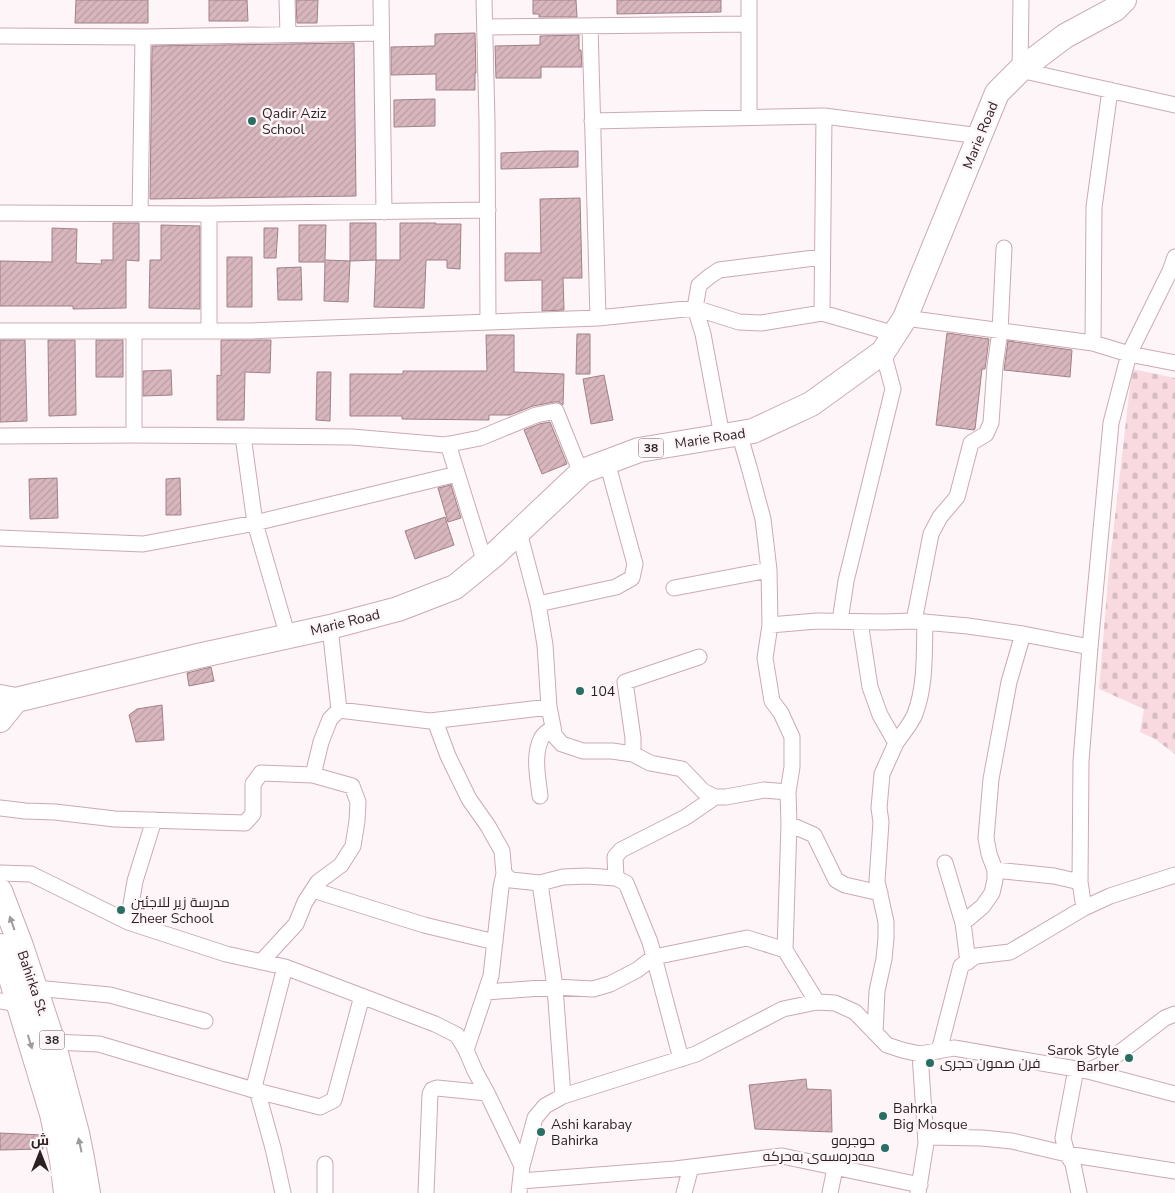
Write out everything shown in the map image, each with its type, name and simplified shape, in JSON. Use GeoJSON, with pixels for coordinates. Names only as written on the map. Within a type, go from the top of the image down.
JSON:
{"type":"FeatureCollection","features":[{"type":"Feature","properties":{"kind":"main road","name":"Marie Road"},"geometry":{"type":"LineString","coordinates":[[8,699],[330,627],[398,609],[454,587],[485,563],[584,471],[639,450],[752,431],[811,404],[894,334],[997,93],[1020,70],[1065,36],[1115,9],[1124,0]]}},
{"type":"Feature","properties":{"kind":"main road","name":"38"},"geometry":{"type":"LineString","coordinates":[[0,720],[7,710],[8,699]]}},
{"type":"Feature","properties":{"kind":"main road","name":"Bahirka St."},"geometry":{"type":"LineString","coordinates":[[0,891],[53,1042],[61,1112]]}},
{"type":"Feature","properties":{"kind":"main road","name":"Bahirka St."},"geometry":{"type":"LineString","coordinates":[[0,946],[6,962],[9,1002],[61,1112],[77,1133],[77,1189]]}},
{"type":"Feature","properties":{"kind":"street"},"geometry":{"type":"LineString","coordinates":[[287,0],[288,34]]}},
{"type":"Feature","properties":{"kind":"street"},"geometry":{"type":"LineString","coordinates":[[381,0],[384,212]]}},
{"type":"Feature","properties":{"kind":"street"},"geometry":{"type":"LineString","coordinates":[[484,0],[488,322]]}},
{"type":"Feature","properties":{"kind":"street"},"geometry":{"type":"LineString","coordinates":[[749,0],[749,117]]}},
{"type":"Feature","properties":{"kind":"street"},"geometry":{"type":"LineString","coordinates":[[1022,0],[1020,70],[1175,105]]}},
{"type":"Feature","properties":{"kind":"street"},"geometry":{"type":"LineString","coordinates":[[485,27],[749,24]]}},
{"type":"Feature","properties":{"kind":"street"},"geometry":{"type":"LineString","coordinates":[[590,26],[598,318]]}},
{"type":"Feature","properties":{"kind":"street"},"geometry":{"type":"LineString","coordinates":[[0,36],[143,37],[381,33]]}},
{"type":"Feature","properties":{"kind":"street"},"geometry":{"type":"LineString","coordinates":[[140,214],[143,37]]}},
{"type":"Feature","properties":{"kind":"street"},"geometry":{"type":"LineString","coordinates":[[1093,343],[1094,207],[1110,90]]}},
{"type":"Feature","properties":{"kind":"street"},"geometry":{"type":"LineString","coordinates":[[592,121],[824,116],[980,136]]}},
{"type":"Feature","properties":{"kind":"street"},"geometry":{"type":"LineString","coordinates":[[822,313],[824,116]]}},
{"type":"Feature","properties":{"kind":"street"},"geometry":{"type":"LineString","coordinates":[[0,213],[209,214],[488,210]]}},
{"type":"Feature","properties":{"kind":"street"},"geometry":{"type":"LineString","coordinates":[[209,214],[209,332]]}},
{"type":"Feature","properties":{"kind":"street"},"geometry":{"type":"LineString","coordinates":[[875,1032],[877,992],[886,938],[886,922],[877,881],[882,774],[896,743],[914,715],[921,691],[924,667],[920,622],[932,534],[940,517],[957,497],[971,443],[986,434],[991,423],[995,366],[1000,331],[1004,248]]}},
{"type":"Feature","properties":{"kind":"street"},"geometry":{"type":"LineString","coordinates":[[817,1002],[785,950],[789,824],[788,792],[792,767],[792,737],[781,713],[772,701],[765,658],[770,624],[769,570],[763,519],[749,467],[730,435],[695,308],[699,285],[720,270],[822,256]]}},
{"type":"Feature","properties":{"kind":"street"},"geometry":{"type":"LineString","coordinates":[[1084,908],[1080,882],[1081,761],[1111,423],[1129,354],[1170,271],[1175,256]]}},
{"type":"Feature","properties":{"kind":"street"},"geometry":{"type":"LineString","coordinates":[[0,331],[250,332],[598,318],[695,308],[738,322],[761,323],[822,313],[894,334],[1000,331],[1093,343],[1129,354],[1175,363]]}},
{"type":"Feature","properties":{"kind":"street"},"geometry":{"type":"LineString","coordinates":[[134,331],[134,435]]}},
{"type":"Feature","properties":{"kind":"street"},"geometry":{"type":"LineString","coordinates":[[840,621],[846,581],[894,389],[894,334]]}},
{"type":"Feature","properties":{"kind":"street"},"geometry":{"type":"LineString","coordinates":[[0,436],[352,437],[445,445],[480,438],[536,414],[556,411],[581,473]]}},
{"type":"Feature","properties":{"kind":"street"},"geometry":{"type":"LineString","coordinates":[[243,436],[255,523],[288,636]]}},
{"type":"Feature","properties":{"kind":"street"},"geometry":{"type":"LineString","coordinates":[[448,444],[485,563]]}},
{"type":"Feature","properties":{"kind":"street"},"geometry":{"type":"LineString","coordinates":[[538,604],[616,587],[632,578],[635,564],[607,462]]}},
{"type":"Feature","properties":{"kind":"street"},"geometry":{"type":"LineString","coordinates":[[0,538],[143,544],[255,523],[457,474]]}},
{"type":"Feature","properties":{"kind":"street"},"geometry":{"type":"LineString","coordinates":[[519,532],[538,604],[546,645],[549,707],[554,735],[562,744],[583,751],[633,754],[650,763],[682,769],[703,792],[715,797],[726,797],[764,790],[788,792]]}},
{"type":"Feature","properties":{"kind":"street"},"geometry":{"type":"LineString","coordinates":[[674,588],[769,570]]}},
{"type":"Feature","properties":{"kind":"street"},"geometry":{"type":"LineString","coordinates":[[770,624],[817,621],[920,622],[968,626],[1022,634],[1090,648]]}},
{"type":"Feature","properties":{"kind":"street"},"geometry":{"type":"LineString","coordinates":[[860,622],[870,687],[880,716],[896,743]]}},
{"type":"Feature","properties":{"kind":"street"},"geometry":{"type":"LineString","coordinates":[[313,775],[320,742],[330,719],[338,710],[330,627]]}},
{"type":"Feature","properties":{"kind":"street"},"geometry":{"type":"LineString","coordinates":[[963,923],[983,906],[992,893],[995,880],[995,870],[986,838],[991,779],[1009,682],[1022,634]]}},
{"type":"Feature","properties":{"kind":"street"},"geometry":{"type":"LineString","coordinates":[[633,754],[633,738],[625,682],[699,657]]}},
{"type":"Feature","properties":{"kind":"street"},"geometry":{"type":"LineString","coordinates":[[338,710],[435,721],[549,707]]}},
{"type":"Feature","properties":{"kind":"street"},"geometry":{"type":"LineString","coordinates":[[435,721],[448,756],[468,799],[488,826],[502,851],[504,874],[491,976],[466,1050]]}},
{"type":"Feature","properties":{"kind":"street"},"geometry":{"type":"LineString","coordinates":[[540,796],[537,765],[538,751],[542,737],[553,727]]}},
{"type":"Feature","properties":{"kind":"street"},"geometry":{"type":"LineString","coordinates":[[0,808],[115,819],[245,823],[253,814],[253,784],[261,773],[313,775],[352,786],[358,802],[353,846],[341,865],[318,882],[305,902],[296,924],[261,962]]}},
{"type":"Feature","properties":{"kind":"street"},"geometry":{"type":"LineString","coordinates":[[616,878],[615,857],[621,850],[686,817],[715,797]]}},
{"type":"Feature","properties":{"kind":"street"},"geometry":{"type":"LineString","coordinates":[[128,922],[135,881],[154,820]]}},
{"type":"Feature","properties":{"kind":"street"},"geometry":{"type":"LineString","coordinates":[[789,824],[814,835],[836,880],[845,885],[880,893]]}},
{"type":"Feature","properties":{"kind":"street"},"geometry":{"type":"LineString","coordinates":[[945,862],[963,923],[968,962]]}},
{"type":"Feature","properties":{"kind":"street"},"geometry":{"type":"LineString","coordinates":[[995,870],[1054,876],[1080,882]]}},
{"type":"Feature","properties":{"kind":"street"},"geometry":{"type":"LineString","coordinates":[[0,873],[31,874],[128,922],[226,954],[285,967],[457,1035],[488,1093],[521,1180]]}},
{"type":"Feature","properties":{"kind":"street"},"geometry":{"type":"LineString","coordinates":[[504,874],[511,880],[540,883],[564,877],[587,876],[616,878],[626,883],[654,957],[681,1059]]}},
{"type":"Feature","properties":{"kind":"street"},"geometry":{"type":"LineString","coordinates":[[939,1051],[961,966],[976,956],[1010,952],[1084,908],[1110,896],[1175,875]]}},
{"type":"Feature","properties":{"kind":"street"},"geometry":{"type":"LineString","coordinates":[[540,883],[555,987],[563,1096]]}},
{"type":"Feature","properties":{"kind":"street"},"geometry":{"type":"LineString","coordinates":[[313,890],[424,925],[495,942]]}},
{"type":"Feature","properties":{"kind":"street"},"geometry":{"type":"LineString","coordinates":[[486,992],[555,987],[593,989],[610,984],[637,970],[654,957],[747,938],[785,950]]}},
{"type":"Feature","properties":{"kind":"street"},"geometry":{"type":"LineString","coordinates":[[284,1193],[255,1083],[285,967]]}},
{"type":"Feature","properties":{"kind":"street"},"geometry":{"type":"LineString","coordinates":[[35,988],[110,995],[205,1021]]}},
{"type":"Feature","properties":{"kind":"street"},"geometry":{"type":"LineString","coordinates":[[53,1042],[99,1044],[257,1091],[320,1107],[334,1100],[362,996]]}},
{"type":"Feature","properties":{"kind":"street"},"geometry":{"type":"LineString","coordinates":[[521,1180],[535,1118],[546,1106],[563,1096],[696,1054],[783,1009],[817,1002],[835,1003],[855,1012],[887,1045],[920,1054],[954,1048],[1082,1070],[1175,1094]]}},
{"type":"Feature","properties":{"kind":"street"},"geometry":{"type":"LineString","coordinates":[[1082,1070],[1110,1060],[1165,1018],[1175,1014]]}},
{"type":"Feature","properties":{"kind":"street"},"geometry":{"type":"LineString","coordinates":[[521,1180],[691,1167],[782,1156],[919,1189],[926,1143],[920,1054]]}},
{"type":"Feature","properties":{"kind":"street"},"geometry":{"type":"LineString","coordinates":[[1079,1193],[1073,1164],[1067,1154],[1063,1138],[1082,1070]]}},
{"type":"Feature","properties":{"kind":"street"},"geometry":{"type":"LineString","coordinates":[[426,1193],[430,1094],[432,1090],[437,1088],[488,1093]]}},
{"type":"Feature","properties":{"kind":"street"},"geometry":{"type":"LineString","coordinates":[[926,1137],[982,1138],[1012,1141],[1067,1154],[1175,1171]]}},
{"type":"Feature","properties":{"kind":"street"},"geometry":{"type":"LineString","coordinates":[[325,1164],[325,1193]]}},
{"type":"Feature","properties":{"kind":"street"},"geometry":{"type":"LineString","coordinates":[[684,1193],[691,1167]]}},
{"type":"Feature","properties":{"kind":"street"},"geometry":{"type":"LineString","coordinates":[[830,1193],[836,1168]]}},
{"type":"Feature","properties":{"kind":"green space"},"geometry":{"type":"Polygon","coordinates":[[[1132,369],[1175,378],[1175,754],[1155,739],[1140,732],[1144,709],[1099,689],[1109,569],[1132,369]]]}},
{"type":"Feature","properties":{"kind":"building"},"geometry":{"type":"Polygon","coordinates":[[[76,0],[148,0],[148,23],[75,23],[76,0]]]}},
{"type":"Feature","properties":{"kind":"building"},"geometry":{"type":"Polygon","coordinates":[[[209,0],[247,0],[248,21],[209,21],[209,0]]]}},
{"type":"Feature","properties":{"kind":"building"},"geometry":{"type":"Polygon","coordinates":[[[296,0],[318,0],[317,23],[297,23],[296,0]]]}},
{"type":"Feature","properties":{"kind":"building"},"geometry":{"type":"Polygon","coordinates":[[[533,0],[576,0],[577,17],[539,17],[539,14],[533,14],[533,0]]]}},
{"type":"Feature","properties":{"kind":"building"},"geometry":{"type":"Polygon","coordinates":[[[617,0],[721,0],[721,12],[617,14],[617,0]]]}},
{"type":"Feature","properties":{"kind":"building"},"geometry":{"type":"Polygon","coordinates":[[[475,33],[475,90],[436,90],[436,74],[391,75],[391,47],[435,46],[435,34],[475,33]]]}},
{"type":"Feature","properties":{"kind":"building"},"geometry":{"type":"Polygon","coordinates":[[[579,35],[582,67],[541,67],[541,78],[496,78],[495,46],[540,45],[540,36],[579,35]]]}},
{"type":"Feature","properties":{"kind":"building","name":"Qadir Aziz School"},"geometry":{"type":"Polygon","coordinates":[[[354,43],[356,196],[150,199],[152,46],[354,43]]]}},
{"type":"Feature","properties":{"kind":"building"},"geometry":{"type":"Polygon","coordinates":[[[435,99],[435,126],[394,127],[394,100],[435,99]]]}},
{"type":"Feature","properties":{"kind":"building"},"geometry":{"type":"Polygon","coordinates":[[[578,151],[578,167],[501,169],[501,153],[578,151]]]}},
{"type":"Feature","properties":{"kind":"building"},"geometry":{"type":"Polygon","coordinates":[[[580,198],[582,278],[563,278],[564,310],[542,311],[542,280],[505,281],[505,253],[541,253],[540,199],[580,198]]]}},
{"type":"Feature","properties":{"kind":"building"},"geometry":{"type":"Polygon","coordinates":[[[113,223],[139,223],[139,261],[126,260],[126,308],[73,309],[73,306],[0,306],[0,261],[52,262],[52,228],[77,229],[76,263],[102,264],[101,260],[113,260],[113,223]]]}},
{"type":"Feature","properties":{"kind":"building"},"geometry":{"type":"Polygon","coordinates":[[[350,223],[376,223],[376,260],[350,261],[350,223]]]}},
{"type":"Feature","properties":{"kind":"building"},"geometry":{"type":"Polygon","coordinates":[[[400,223],[461,224],[460,269],[447,268],[447,260],[426,260],[424,308],[374,307],[376,260],[400,260],[400,223]]]}},
{"type":"Feature","properties":{"kind":"building"},"geometry":{"type":"Polygon","coordinates":[[[161,225],[200,226],[200,309],[149,308],[150,260],[161,260],[161,225]]]}},
{"type":"Feature","properties":{"kind":"building"},"geometry":{"type":"Polygon","coordinates":[[[299,225],[326,225],[325,260],[350,261],[348,302],[324,301],[325,262],[299,262],[299,225]]]}},
{"type":"Feature","properties":{"kind":"building"},"geometry":{"type":"Polygon","coordinates":[[[264,228],[278,228],[276,258],[264,258],[264,228]]]}},
{"type":"Feature","properties":{"kind":"building"},"geometry":{"type":"Polygon","coordinates":[[[227,257],[252,257],[252,307],[227,307],[227,257]]]}},
{"type":"Feature","properties":{"kind":"building"},"geometry":{"type":"Polygon","coordinates":[[[301,267],[302,300],[278,300],[277,268],[301,267]]]}},
{"type":"Feature","properties":{"kind":"building"},"geometry":{"type":"Polygon","coordinates":[[[947,333],[989,339],[985,369],[982,369],[974,430],[936,425],[947,333]]]}},
{"type":"Feature","properties":{"kind":"building"},"geometry":{"type":"Polygon","coordinates":[[[577,334],[590,334],[590,374],[576,374],[577,334]]]}},
{"type":"Feature","properties":{"kind":"building"},"geometry":{"type":"Polygon","coordinates":[[[486,335],[514,335],[514,372],[564,374],[563,405],[559,402],[554,402],[533,406],[510,415],[489,415],[489,420],[402,419],[402,416],[350,416],[350,374],[403,374],[403,371],[487,371],[486,335]]]}},
{"type":"Feature","properties":{"kind":"building"},"geometry":{"type":"Polygon","coordinates":[[[0,340],[25,340],[27,421],[0,422],[0,340]]]}},
{"type":"Feature","properties":{"kind":"building"},"geometry":{"type":"Polygon","coordinates":[[[48,340],[75,340],[76,415],[49,416],[48,340]]]}},
{"type":"Feature","properties":{"kind":"building"},"geometry":{"type":"Polygon","coordinates":[[[96,340],[123,340],[123,377],[96,377],[96,340]]]}},
{"type":"Feature","properties":{"kind":"building"},"geometry":{"type":"Polygon","coordinates":[[[221,340],[271,340],[270,373],[245,372],[244,420],[217,420],[217,375],[221,376],[221,340]]]}},
{"type":"Feature","properties":{"kind":"building"},"geometry":{"type":"Polygon","coordinates":[[[1008,341],[1072,350],[1070,377],[1004,370],[1008,341]]]}},
{"type":"Feature","properties":{"kind":"building"},"geometry":{"type":"Polygon","coordinates":[[[171,370],[172,395],[143,396],[143,371],[171,370]]]}},
{"type":"Feature","properties":{"kind":"building"},"geometry":{"type":"Polygon","coordinates":[[[317,372],[331,372],[330,421],[316,420],[317,372]]]}},
{"type":"Feature","properties":{"kind":"building"},"geometry":{"type":"Polygon","coordinates":[[[604,375],[613,420],[591,424],[583,379],[604,375]]]}},
{"type":"Feature","properties":{"kind":"building"},"geometry":{"type":"Polygon","coordinates":[[[550,422],[567,464],[542,474],[524,430],[550,422]]]}},
{"type":"Feature","properties":{"kind":"building"},"geometry":{"type":"Polygon","coordinates":[[[57,478],[58,518],[30,519],[29,479],[57,478]]]}},
{"type":"Feature","properties":{"kind":"building"},"geometry":{"type":"Polygon","coordinates":[[[180,478],[181,515],[166,515],[166,479],[180,478]]]}},
{"type":"Feature","properties":{"kind":"building"},"geometry":{"type":"Polygon","coordinates":[[[451,485],[461,518],[448,522],[438,488],[451,485]]]}},
{"type":"Feature","properties":{"kind":"building"},"geometry":{"type":"Polygon","coordinates":[[[445,517],[454,545],[415,559],[405,531],[445,517]]]}},
{"type":"Feature","properties":{"kind":"building"},"geometry":{"type":"Polygon","coordinates":[[[211,667],[214,681],[189,686],[187,673],[211,667]]]}},
{"type":"Feature","properties":{"kind":"building"},"geometry":{"type":"Polygon","coordinates":[[[162,705],[164,740],[136,742],[129,715],[137,709],[162,705]]]}},
{"type":"Feature","properties":{"kind":"building"},"geometry":{"type":"Polygon","coordinates":[[[806,1079],[807,1089],[831,1090],[832,1132],[755,1129],[749,1085],[806,1079]]]}},
{"type":"Feature","properties":{"kind":"building"},"geometry":{"type":"Polygon","coordinates":[[[0,1133],[42,1135],[43,1149],[0,1150],[0,1133]]]}},
{"type":"Feature","properties":{"kind":"place","name":"Qadir Aziz School"},"geometry":{"type":"Point","coordinates":[252,121]}},
{"type":"Feature","properties":{"kind":"place","name":"104"},"geometry":{"type":"Point","coordinates":[580,691]}},
{"type":"Feature","properties":{"kind":"place","name":"مدرسة زير للاجئين Zheer School"},"geometry":{"type":"Point","coordinates":[121,910]}},
{"type":"Feature","properties":{"kind":"place","name":"Sarok Style Barber"},"geometry":{"type":"Point","coordinates":[1129,1058]}},
{"type":"Feature","properties":{"kind":"place","name":"فرن صمون حجری"},"geometry":{"type":"Point","coordinates":[930,1063]}},
{"type":"Feature","properties":{"kind":"place","name":"Bahrka Big Mosque"},"geometry":{"type":"Point","coordinates":[883,1116]}},
{"type":"Feature","properties":{"kind":"place","name":"Ashi karabay Bahirka"},"geometry":{"type":"Point","coordinates":[541,1132]}},
{"type":"Feature","properties":{"kind":"place","name":"حوجره‌و مه‌دره‌سه‌ی به‌حرکه"},"geometry":{"type":"Point","coordinates":[885,1148]}}]}
